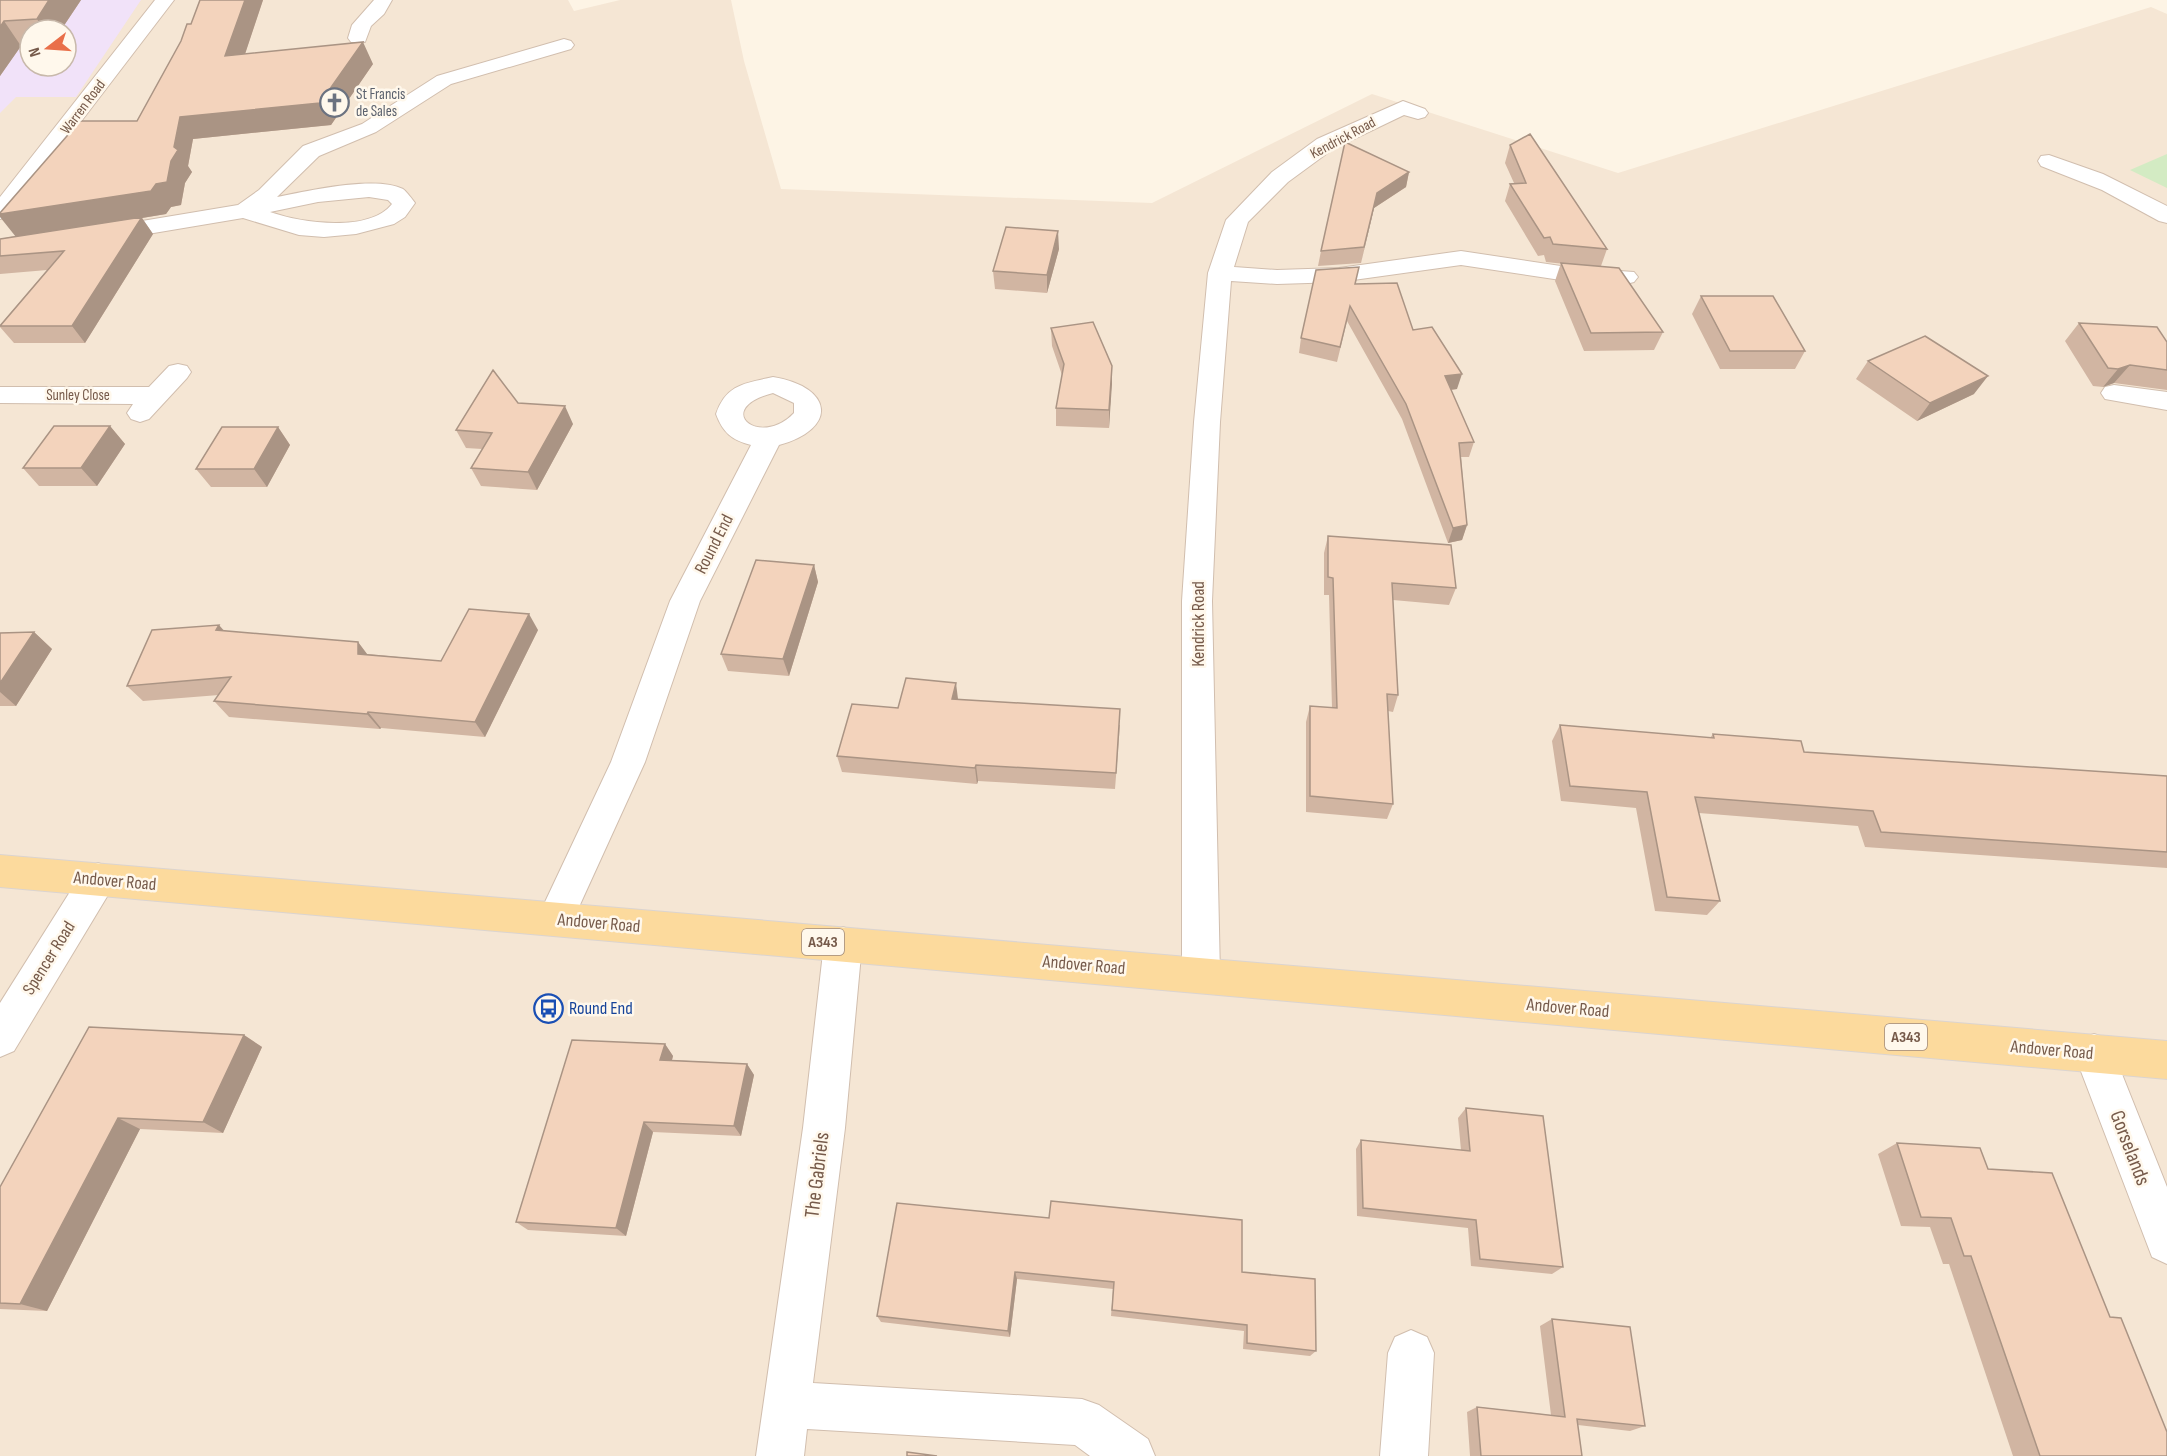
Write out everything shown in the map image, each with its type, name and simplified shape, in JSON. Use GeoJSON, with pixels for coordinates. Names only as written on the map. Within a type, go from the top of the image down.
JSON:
{"type":"FeatureCollection","features":[{"type":"Feature","properties":{"kind":"main road","name":"Andover Road"},"geometry":{"type":"LineString","coordinates":[[0,871],[2167,1060]]}},
{"type":"Feature","properties":{"kind":"street","name":"Warren Road"},"geometry":{"type":"LineString","coordinates":[[0,212],[165,0]]}},
{"type":"Feature","properties":{"kind":"street"},"geometry":{"type":"LineString","coordinates":[[358,38],[362,23],[378,10],[384,0]]}},
{"type":"Feature","properties":{"kind":"street"},"geometry":{"type":"LineString","coordinates":[[245,211],[267,195],[311,151],[369,128],[444,80],[564,45]]}},
{"type":"Feature","properties":{"kind":"street","name":"Kendrick Road"},"geometry":{"type":"LineString","coordinates":[[1201,975],[1197,601],[1207,422],[1220,273],[1236,220],[1280,177],[1325,144],[1403,107],[1418,113]]}},
{"type":"Feature","properties":{"kind":"street"},"geometry":{"type":"LineString","coordinates":[[2049,161],[2094,176],[2139,198],[2167,216]]}},
{"type":"Feature","properties":{"kind":"street"},"geometry":{"type":"LineString","coordinates":[[85,237],[245,211],[318,195],[352,191],[384,191],[395,194],[404,203],[402,209],[387,219],[343,230],[302,229],[245,211]]}},
{"type":"Feature","properties":{"kind":"street"},"geometry":{"type":"LineString","coordinates":[[1220,273],[1277,276],[1339,275],[1461,258],[1574,275],[1626,277]]}},
{"type":"Feature","properties":{"kind":"street"},"geometry":{"type":"LineString","coordinates":[[137,417],[178,372]]}},
{"type":"Feature","properties":{"kind":"street"},"geometry":{"type":"LineString","coordinates":[[2114,393],[2167,400]]}},
{"type":"Feature","properties":{"kind":"street","name":"Sunley Close"},"geometry":{"type":"LineString","coordinates":[[0,395],[155,396]]}},
{"type":"Feature","properties":{"kind":"street","name":"Round End"},"geometry":{"type":"LineString","coordinates":[[555,920],[628,762],[685,602],[769,437]]}},
{"type":"Feature","properties":{"kind":"street","name":"Spencer Road"},"geometry":{"type":"LineString","coordinates":[[0,1038],[98,879]]}},
{"type":"Feature","properties":{"kind":"street","name":"The Gabriels"},"geometry":{"type":"LineString","coordinates":[[780,1456],[824,1128],[843,944]]}},
{"type":"Feature","properties":{"kind":"street","name":"Gorselands"},"geometry":{"type":"LineString","coordinates":[[2094,1053],[2167,1242]]}},
{"type":"Feature","properties":{"kind":"street"},"geometry":{"type":"LineString","coordinates":[[1404,1456],[1411,1353]]}},
{"type":"Feature","properties":{"kind":"street"},"geometry":{"type":"LineString","coordinates":[[788,1406],[1082,1422],[1131,1456]]}},
{"type":"Feature","properties":{"kind":"shaded area"},"geometry":{"type":"Polygon","coordinates":[[[0,0],[568,0],[574,11],[620,0],[731,0],[744,61],[781,189],[1152,203],[1372,94],[1618,173],[2151,7],[2167,14],[2167,1456],[0,1456],[0,0]]]}},
{"type":"Feature","properties":{"kind":"shaded area"},"geometry":{"type":"Polygon","coordinates":[[[0,0],[141,0],[76,97],[16,97],[0,113],[0,0]]]}},
{"type":"Feature","properties":{"kind":"green space"},"geometry":{"type":"Polygon","coordinates":[[[2167,154],[2167,188],[2130,170],[2167,154]]]}},
{"type":"Feature","properties":{"kind":"building"},"geometry":{"type":"Polygon","coordinates":[[[0,0],[49,0],[38,18],[4,21],[0,27],[0,0]]]}},
{"type":"Feature","properties":{"kind":"building"},"geometry":{"type":"Polygon","coordinates":[[[200,0],[245,0],[225,56],[363,42],[320,103],[180,117],[174,147],[178,150],[171,161],[167,182],[156,184],[151,191],[0,214],[80,121],[137,121],[181,41],[187,24],[191,24],[200,0]]]}},
{"type":"Feature","properties":{"kind":"building"},"geometry":{"type":"Polygon","coordinates":[[[1530,134],[1607,249],[1553,244],[1550,237],[1544,238],[1510,184],[1526,183],[1510,145],[1530,134]]]}},
{"type":"Feature","properties":{"kind":"building"},"geometry":{"type":"Polygon","coordinates":[[[1345,142],[1409,172],[1377,193],[1364,247],[1321,251],[1345,142]]]}},
{"type":"Feature","properties":{"kind":"building"},"geometry":{"type":"Polygon","coordinates":[[[142,217],[72,326],[0,326],[64,251],[0,256],[0,239],[142,217]]]}},
{"type":"Feature","properties":{"kind":"building"},"geometry":{"type":"Polygon","coordinates":[[[1006,227],[1058,231],[1047,275],[993,271],[1006,227]]]}},
{"type":"Feature","properties":{"kind":"building"},"geometry":{"type":"Polygon","coordinates":[[[1561,263],[1619,268],[1663,332],[1591,333],[1561,263]]]}},
{"type":"Feature","properties":{"kind":"building"},"geometry":{"type":"Polygon","coordinates":[[[1359,267],[1355,284],[1397,283],[1413,330],[1432,327],[1462,374],[1445,376],[1474,442],[1459,443],[1467,525],[1453,528],[1406,404],[1350,306],[1340,347],[1301,338],[1316,270],[1359,267]]]}},
{"type":"Feature","properties":{"kind":"building"},"geometry":{"type":"Polygon","coordinates":[[[1701,296],[1773,296],[1805,351],[1730,351],[1701,296]]]}},
{"type":"Feature","properties":{"kind":"building"},"geometry":{"type":"Polygon","coordinates":[[[1093,322],[1112,366],[1109,410],[1056,408],[1064,364],[1051,328],[1093,322]]]}},
{"type":"Feature","properties":{"kind":"building"},"geometry":{"type":"Polygon","coordinates":[[[2079,323],[2157,327],[2167,342],[2167,370],[2130,365],[2118,369],[2108,368],[2079,323]]]}},
{"type":"Feature","properties":{"kind":"building"},"geometry":{"type":"Polygon","coordinates":[[[1925,336],[1988,376],[1930,403],[1868,361],[1925,336]]]}},
{"type":"Feature","properties":{"kind":"building"},"geometry":{"type":"Polygon","coordinates":[[[493,370],[518,403],[565,406],[528,472],[471,468],[492,433],[456,430],[493,370]]]}},
{"type":"Feature","properties":{"kind":"building"},"geometry":{"type":"Polygon","coordinates":[[[54,426],[110,426],[81,468],[23,468],[54,426]]]}},
{"type":"Feature","properties":{"kind":"building"},"geometry":{"type":"Polygon","coordinates":[[[222,427],[278,427],[254,469],[196,469],[222,427]]]}},
{"type":"Feature","properties":{"kind":"building"},"geometry":{"type":"Polygon","coordinates":[[[1328,536],[1451,545],[1456,588],[1392,583],[1398,695],[1387,694],[1393,804],[1310,796],[1310,706],[1337,708],[1333,578],[1328,577],[1328,536]]]}},
{"type":"Feature","properties":{"kind":"building"},"geometry":{"type":"Polygon","coordinates":[[[756,560],[814,565],[783,659],[721,654],[756,560]]]}},
{"type":"Feature","properties":{"kind":"building"},"geometry":{"type":"Polygon","coordinates":[[[469,609],[529,614],[475,722],[214,701],[231,677],[127,686],[152,630],[219,625],[216,630],[358,642],[358,654],[441,661],[469,609]]]}},
{"type":"Feature","properties":{"kind":"building"},"geometry":{"type":"Polygon","coordinates":[[[34,632],[0,683],[0,633],[34,632]]]}},
{"type":"Feature","properties":{"kind":"building"},"geometry":{"type":"Polygon","coordinates":[[[906,678],[956,683],[952,699],[1120,709],[1116,773],[976,765],[975,768],[837,756],[852,704],[898,708],[906,678]]]}},
{"type":"Feature","properties":{"kind":"building"},"geometry":{"type":"Polygon","coordinates":[[[1560,725],[1714,738],[1713,734],[1801,741],[1804,752],[2167,776],[2167,852],[1881,832],[1873,811],[1695,797],[1720,901],[1667,897],[1647,792],[1570,786],[1560,725]]]}},
{"type":"Feature","properties":{"kind":"building"},"geometry":{"type":"Polygon","coordinates":[[[89,1027],[244,1035],[203,1122],[118,1118],[20,1304],[0,1303],[0,1187],[89,1027]]]}},
{"type":"Feature","properties":{"kind":"building"},"geometry":{"type":"Polygon","coordinates":[[[572,1040],[665,1044],[660,1060],[747,1064],[734,1126],[644,1122],[616,1228],[516,1222],[572,1040]]]}},
{"type":"Feature","properties":{"kind":"building"},"geometry":{"type":"Polygon","coordinates":[[[1466,1108],[1543,1116],[1563,1267],[1480,1259],[1476,1220],[1363,1208],[1361,1140],[1470,1151],[1466,1108]]]}},
{"type":"Feature","properties":{"kind":"building"},"geometry":{"type":"Polygon","coordinates":[[[1897,1143],[1980,1148],[1988,1169],[2052,1173],[2110,1317],[2121,1318],[2167,1432],[2167,1456],[2040,1456],[1971,1256],[1964,1256],[1951,1218],[1921,1217],[1897,1143]]]}},
{"type":"Feature","properties":{"kind":"building"},"geometry":{"type":"Polygon","coordinates":[[[1051,1201],[1242,1220],[1242,1272],[1315,1279],[1316,1351],[1247,1343],[1247,1325],[1112,1310],[1114,1282],[1015,1272],[1008,1331],[877,1316],[897,1203],[1049,1218],[1051,1201]]]}},
{"type":"Feature","properties":{"kind":"building"},"geometry":{"type":"Polygon","coordinates":[[[1552,1319],[1630,1327],[1645,1426],[1577,1419],[1582,1456],[1481,1456],[1477,1407],[1565,1417],[1552,1319]]]}},
{"type":"Feature","properties":{"kind":"building"},"geometry":{"type":"Polygon","coordinates":[[[907,1452],[937,1456],[907,1456],[907,1452]]]}},
{"type":"Feature","properties":{"kind":"place","name":"St Francis de Sales"},"geometry":{"type":"Point","coordinates":[335,103]}},
{"type":"Feature","properties":{"kind":"place","name":"Round End"},"geometry":{"type":"Point","coordinates":[548,1008]}}]}
